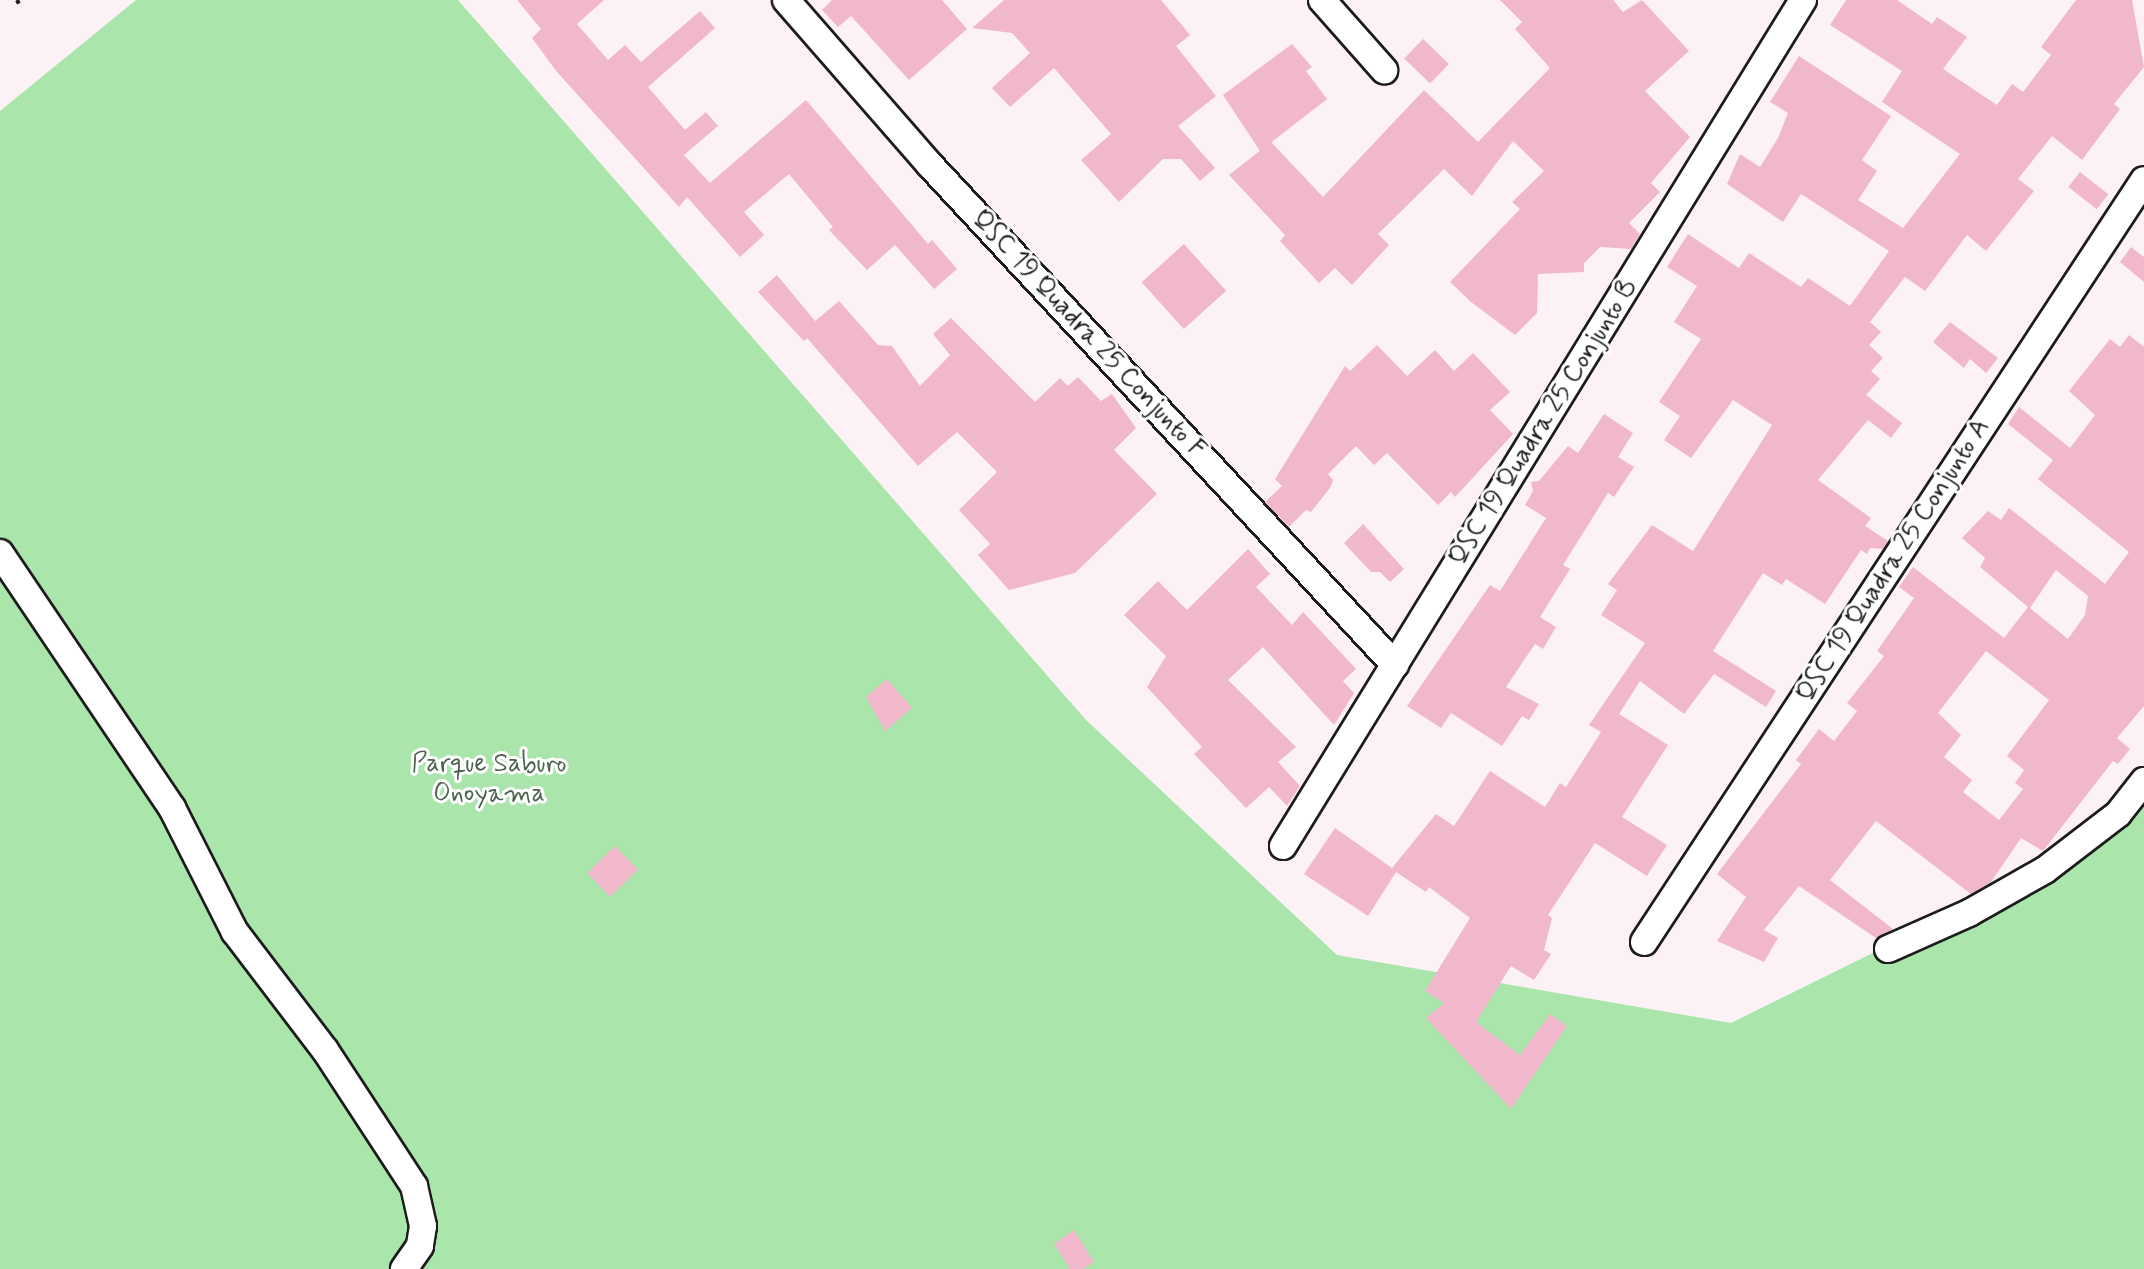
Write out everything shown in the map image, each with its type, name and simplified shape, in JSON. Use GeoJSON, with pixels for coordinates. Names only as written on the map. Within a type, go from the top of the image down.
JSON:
{"type":"FeatureCollection","features":[{"type":"Feature","properties":{"kind":"street","name":"QSC 19 Quadra 25 Conjunto F"},"geometry":{"type":"LineString","coordinates":[[786,0],[930,165],[1395,665]]}},
{"type":"Feature","properties":{"kind":"street"},"geometry":{"type":"LineString","coordinates":[[1322,0],[1384,70]]}},
{"type":"Feature","properties":{"kind":"street","name":"QSC 19 Quadra 25 Conjunto B"},"geometry":{"type":"LineString","coordinates":[[1283,846],[1803,0]]}},
{"type":"Feature","properties":{"kind":"street","name":"QSC 19 Quadra 25 Conjunto A"},"geometry":{"type":"LineString","coordinates":[[1644,942],[2144,180]]}},
{"type":"Feature","properties":{"kind":"street"},"geometry":{"type":"LineString","coordinates":[[0,553],[172,808],[235,932],[325,1050],[414,1186],[423,1226],[420,1246],[404,1269]]}},
{"type":"Feature","properties":{"kind":"street"},"geometry":{"type":"LineString","coordinates":[[1888,949],[1969,913],[2045,870],[2118,814],[2144,781]]}},
{"type":"Feature","properties":{"kind":"green space","name":"Parque Saburo Onoyama"},"geometry":{"type":"Polygon","coordinates":[[[136,0],[458,0],[1086,720],[1337,955],[1731,1023],[2114,834],[2144,795],[2144,1269],[0,1269],[0,111],[136,0]]]}},
{"type":"Feature","properties":{"kind":"building"},"geometry":{"type":"Polygon","coordinates":[[[517,0],[604,0],[577,24],[608,60],[625,45],[641,62],[700,11],[715,28],[648,87],[685,130],[706,112],[718,126],[684,155],[710,183],[806,100],[928,244],[932,240],[957,269],[934,289],[895,245],[867,270],[829,230],[833,227],[789,174],[744,212],[764,235],[740,257],[687,197],[679,207],[557,72],[532,38],[541,29],[517,0]]]}},
{"type":"Feature","properties":{"kind":"building"},"geometry":{"type":"Polygon","coordinates":[[[832,0],[942,0],[967,29],[909,80],[851,16],[838,27],[822,10],[832,0]]]}},
{"type":"Feature","properties":{"kind":"building"},"geometry":{"type":"Polygon","coordinates":[[[1004,0],[1161,0],[1190,35],[1176,46],[1216,96],[1178,126],[1215,168],[1200,181],[1181,159],[1163,159],[1119,202],[1081,160],[1111,134],[1054,68],[1010,107],[992,88],[1030,53],[1012,33],[972,28],[1004,0]]]}},
{"type":"Feature","properties":{"kind":"building"},"geometry":{"type":"Polygon","coordinates":[[[1500,0],[1613,0],[1623,12],[1642,0],[1689,51],[1645,91],[1690,137],[1651,183],[1660,192],[1629,223],[1640,234],[1631,249],[1600,247],[1584,263],[1584,272],[1538,274],[1537,313],[1515,335],[1471,302],[1450,282],[1520,209],[1512,202],[1544,171],[1513,141],[1472,196],[1444,169],[1378,234],[1389,245],[1352,285],[1335,268],[1319,283],[1280,241],[1285,235],[1229,175],[1271,142],[1323,197],[1424,90],[1478,142],[1550,68],[1515,29],[1522,22],[1500,0]]]}},
{"type":"Feature","properties":{"kind":"building"},"geometry":{"type":"Polygon","coordinates":[[[1846,0],[1897,0],[1932,24],[1937,17],[1967,37],[1943,69],[1997,105],[2012,84],[2023,92],[2051,55],[2041,47],[2076,0],[2132,0],[2144,67],[2114,104],[2120,109],[2082,160],[2052,136],[2018,179],[2034,191],[1986,251],[1967,235],[1925,291],[1905,277],[1870,322],[1881,332],[1869,345],[1883,358],[1871,371],[1880,379],[1866,395],[1902,423],[1891,438],[1868,420],[1818,480],[1871,518],[1865,526],[1888,541],[1883,549],[1870,548],[1867,554],[1861,550],[1825,604],[1786,579],[1782,585],[1763,573],[1713,651],[1776,691],[1766,707],[1714,674],[1684,714],[1640,681],[1619,714],[1668,745],[1622,817],[1667,845],[1647,876],[1595,843],[1548,915],[1552,918],[1544,950],[1551,954],[1534,980],[1511,966],[1476,1022],[1520,1055],[1550,1014],[1567,1026],[1511,1109],[1426,1018],[1444,1003],[1425,991],[1470,918],[1429,887],[1426,892],[1396,872],[1368,916],[1304,874],[1335,828],[1392,868],[1436,814],[1454,826],[1490,771],[1545,807],[1560,783],[1566,787],[1601,732],[1589,725],[1645,643],[1601,615],[1617,590],[1608,584],[1652,525],[1693,551],[1772,425],[1733,400],[1691,458],[1664,440],[1680,416],[1659,402],[1701,339],[1674,322],[1697,286],[1667,267],[1688,234],[1739,268],[1749,253],[1801,287],[1808,278],[1850,306],[1889,251],[1801,194],[1783,222],[1727,184],[1740,154],[1760,167],[1778,138],[1788,113],[1770,102],[1799,56],[1891,116],[1862,160],[1877,171],[1858,200],[1903,228],[1960,154],[1882,102],[1902,71],[1830,25],[1846,0]]]}},
{"type":"Feature","properties":{"kind":"building"},"geometry":{"type":"Polygon","coordinates":[[[1423,39],[1449,64],[1430,83],[1404,58],[1423,39]]]}},
{"type":"Feature","properties":{"kind":"building"},"geometry":{"type":"Polygon","coordinates":[[[1292,44],[1312,67],[1306,71],[1327,99],[1260,151],[1223,95],[1292,44]]]}},
{"type":"Feature","properties":{"kind":"building"},"geometry":{"type":"Polygon","coordinates":[[[2080,172],[2108,194],[2097,209],[2068,187],[2080,172]]]}},
{"type":"Feature","properties":{"kind":"building"},"geometry":{"type":"Polygon","coordinates":[[[1184,244],[1226,291],[1184,329],[1142,282],[1184,244]]]}},
{"type":"Feature","properties":{"kind":"building"},"geometry":{"type":"Polygon","coordinates":[[[2131,247],[2144,257],[2144,282],[2120,262],[2131,247]]]}},
{"type":"Feature","properties":{"kind":"building"},"geometry":{"type":"Polygon","coordinates":[[[777,275],[815,321],[839,301],[878,345],[892,346],[920,386],[950,355],[933,334],[951,318],[1035,402],[1060,378],[1068,386],[1078,377],[1101,401],[1112,394],[1136,428],[1114,450],[1157,494],[1075,573],[1009,590],[978,555],[990,544],[959,510],[997,472],[957,432],[918,466],[807,338],[804,341],[758,292],[777,275]]]}},
{"type":"Feature","properties":{"kind":"building"},"geometry":{"type":"Polygon","coordinates":[[[1950,322],[1998,358],[1986,373],[1970,359],[1964,368],[1933,342],[1950,322]]]}},
{"type":"Feature","properties":{"kind":"building"},"geometry":{"type":"Polygon","coordinates":[[[2129,335],[2144,347],[2144,706],[2117,738],[2130,749],[2118,764],[2113,761],[2043,851],[2021,838],[1991,882],[1971,894],[1876,821],[1830,880],[1893,929],[1876,938],[1799,886],[1764,930],[1778,938],[1764,962],[1717,941],[1746,897],[1717,874],[1801,764],[1796,760],[1819,729],[1834,741],[1857,711],[1847,703],[1884,656],[1877,651],[1914,598],[1899,587],[1913,567],[2004,638],[2028,607],[1980,567],[1985,558],[1962,538],[1988,511],[2001,520],[2009,508],[2105,584],[2129,552],[2038,479],[2053,460],[2008,424],[2019,407],[2070,448],[2095,415],[2069,391],[2110,339],[2120,347],[2129,335]],[[2056,570],[2030,608],[2068,639],[2085,615],[2088,596],[2056,570]],[[1986,651],[1938,713],[1961,735],[1944,757],[1972,780],[1963,792],[1999,820],[2023,789],[2015,783],[2024,770],[2007,756],[2049,700],[1986,651]]]}},
{"type":"Feature","properties":{"kind":"building"},"geometry":{"type":"Polygon","coordinates":[[[1377,345],[1407,376],[1435,350],[1454,371],[1473,353],[1510,392],[1490,410],[1513,434],[1455,497],[1451,492],[1438,505],[1387,453],[1374,465],[1356,446],[1328,474],[1333,480],[1330,488],[1311,512],[1306,510],[1289,527],[1265,502],[1282,486],[1275,479],[1345,366],[1350,371],[1377,345]]]}},
{"type":"Feature","properties":{"kind":"building"},"geometry":{"type":"Polygon","coordinates":[[[1604,414],[1633,433],[1618,457],[1634,467],[1614,497],[1608,493],[1563,565],[1570,569],[1540,617],[1556,627],[1543,649],[1535,644],[1506,687],[1539,704],[1529,720],[1522,716],[1502,746],[1451,713],[1441,728],[1407,706],[1490,585],[1500,591],[1546,518],[1525,505],[1533,491],[1531,482],[1539,481],[1568,446],[1578,453],[1604,414]]]}},
{"type":"Feature","properties":{"kind":"building"},"geometry":{"type":"Polygon","coordinates":[[[1363,524],[1404,569],[1390,582],[1380,572],[1371,572],[1344,543],[1363,524]]]}},
{"type":"Feature","properties":{"kind":"building"},"geometry":{"type":"Polygon","coordinates":[[[1248,549],[1270,574],[1256,587],[1292,625],[1303,612],[1356,669],[1343,681],[1354,693],[1334,725],[1263,647],[1228,680],[1296,747],[1278,762],[1300,786],[1287,806],[1269,787],[1246,808],[1194,754],[1202,747],[1147,687],[1166,656],[1124,615],[1158,581],[1187,610],[1248,549]]]}},
{"type":"Feature","properties":{"kind":"building"},"geometry":{"type":"Polygon","coordinates":[[[887,679],[912,708],[885,731],[866,697],[887,679]]]}},
{"type":"Feature","properties":{"kind":"building"},"geometry":{"type":"Polygon","coordinates":[[[615,846],[638,870],[610,897],[587,873],[615,846]]]}},
{"type":"Feature","properties":{"kind":"building"},"geometry":{"type":"Polygon","coordinates":[[[1074,1230],[1094,1262],[1083,1269],[1070,1269],[1054,1244],[1074,1230]]]}}]}
